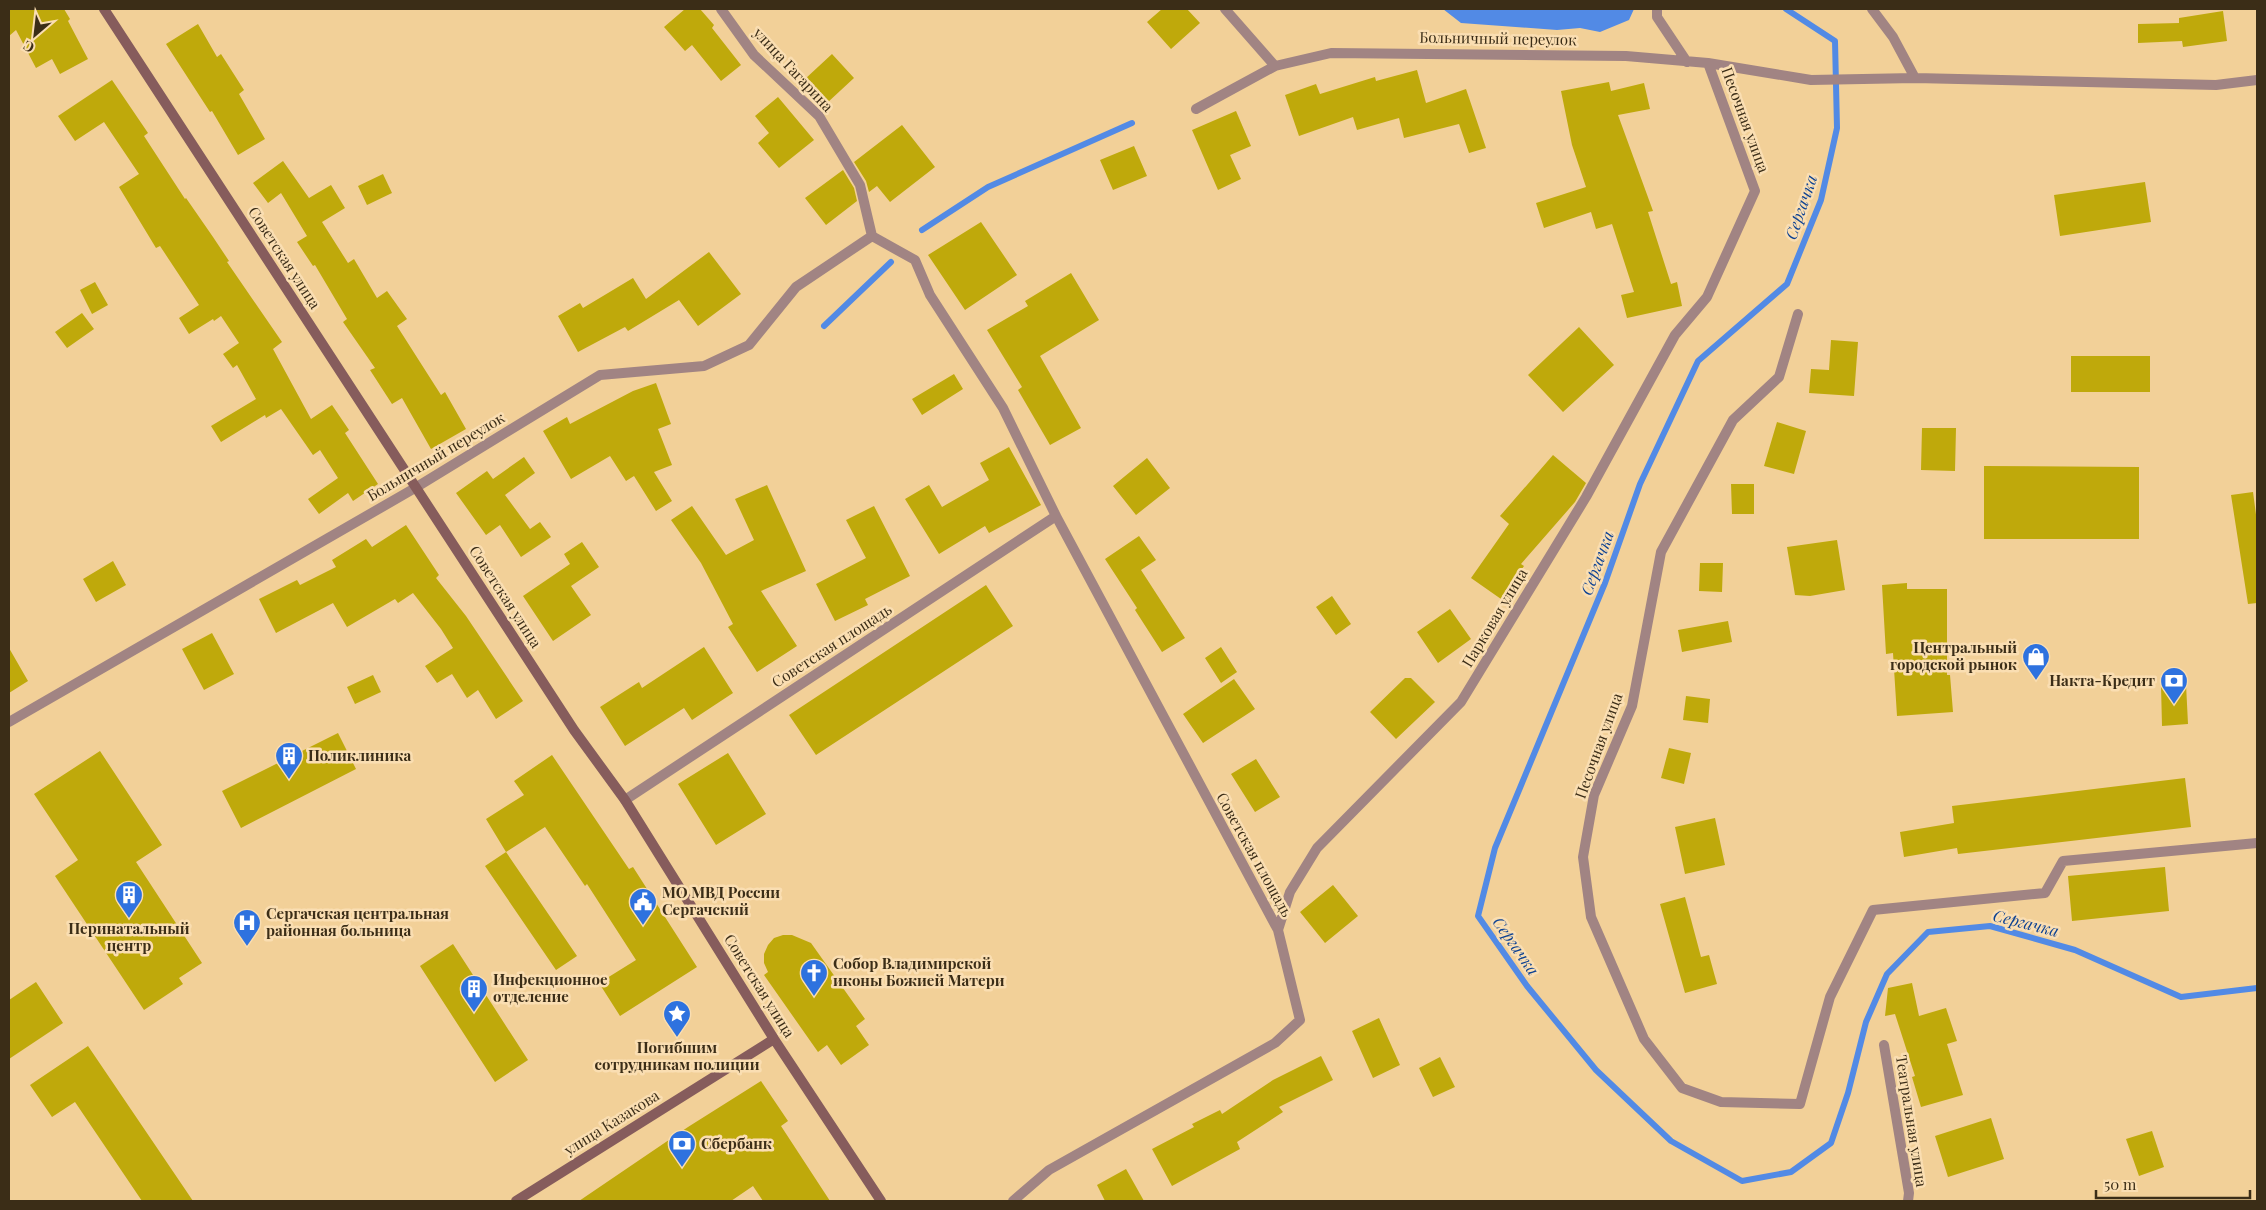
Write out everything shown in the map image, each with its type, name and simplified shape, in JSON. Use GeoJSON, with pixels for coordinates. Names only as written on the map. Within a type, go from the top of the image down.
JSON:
{"type":"FeatureCollection","features":[{"type":"Feature","properties":{"kind":"main road","name":"Советская улица"},"geometry":{"type":"LineString","coordinates":[[104,9],[574,730],[625,800],[774,1038],[881,1201]]}},
{"type":"Feature","properties":{"kind":"main road","name":"улица Казакова"},"geometry":{"type":"LineString","coordinates":[[516,1201],[774,1038]]}},
{"type":"Feature","properties":{"kind":"street","name":"улица Гагарина"},"geometry":{"type":"LineString","coordinates":[[721,9],[754,55],[819,116],[860,185],[872,236]]}},
{"type":"Feature","properties":{"kind":"street"},"geometry":{"type":"LineString","coordinates":[[1225,9],[1275,66]]}},
{"type":"Feature","properties":{"kind":"street"},"geometry":{"type":"LineString","coordinates":[[1657,9],[1658,18],[1687,62]]}},
{"type":"Feature","properties":{"kind":"street"},"geometry":{"type":"LineString","coordinates":[[1872,9],[1892,36],[1915,78]]}},
{"type":"Feature","properties":{"kind":"street","name":"Больничный переулок"},"geometry":{"type":"LineString","coordinates":[[1196,109],[1275,66],[1331,53],[1626,56],[1708,63],[1811,80],[1915,78],[2216,85],[2257,80]]}},
{"type":"Feature","properties":{"kind":"street","name":"Песочная улица"},"geometry":{"type":"LineString","coordinates":[[1707,297],[1755,191],[1708,63]]}},
{"type":"Feature","properties":{"kind":"street","name":"Больничный переулок"},"geometry":{"type":"LineString","coordinates":[[9,722],[415,488],[600,375],[704,366],[749,345],[796,287],[872,236]]}},
{"type":"Feature","properties":{"kind":"street","name":"Советская площадь"},"geometry":{"type":"LineString","coordinates":[[872,236],[915,260],[930,295],[1003,408],[1056,516],[1278,930],[1300,1020],[1275,1043],[1049,1170],[1013,1201]]}},
{"type":"Feature","properties":{"kind":"street","name":"Парковая улица"},"geometry":{"type":"LineString","coordinates":[[1278,930],[1290,892],[1317,848],[1461,702],[1586,497],[1675,335],[1707,297]]}},
{"type":"Feature","properties":{"kind":"street","name":"Песочная улица"},"geometry":{"type":"LineString","coordinates":[[1798,314],[1779,377],[1733,420],[1661,552],[1632,706],[1594,795],[1583,857],[1591,917],[1644,1039],[1682,1088],[1721,1102],[1800,1104],[1830,997],[1873,910],[2044,892],[2063,861],[2257,842]]}},
{"type":"Feature","properties":{"kind":"street","name":"Советская площадь"},"geometry":{"type":"LineString","coordinates":[[625,800],[1056,516]]}},
{"type":"Feature","properties":{"kind":"street","name":"Театральная улица"},"geometry":{"type":"LineString","coordinates":[[1884,1045],[1909,1193],[1908,1201]]}},
{"type":"Feature","properties":{"kind":"water"},"geometry":{"type":"Polygon","coordinates":[[[1443,9],[1634,9],[1629,20],[1600,32],[1580,28],[1557,30],[1461,23],[1443,9]]]}},
{"type":"Feature","properties":{"kind":"building"},"geometry":{"type":"Polygon","coordinates":[[[9,9],[64,9],[70,19],[68,21],[88,59],[60,74],[52,59],[36,68],[16,30],[9,36],[9,9]]]}},
{"type":"Feature","properties":{"kind":"building"},"geometry":{"type":"Polygon","coordinates":[[[685,9],[700,9],[714,25],[712,28],[741,65],[721,81],[692,45],[685,51],[664,27],[685,9]]]}},
{"type":"Feature","properties":{"kind":"building"},"geometry":{"type":"Polygon","coordinates":[[[1162,9],[1187,9],[1200,23],[1171,49],[1147,22],[1162,9]]]}},
{"type":"Feature","properties":{"kind":"building"},"geometry":{"type":"Polygon","coordinates":[[[2223,11],[2227,41],[2183,47],[2182,41],[2138,43],[2138,24],[2179,23],[2179,18],[2223,11]]]}},
{"type":"Feature","properties":{"kind":"building"},"geometry":{"type":"Polygon","coordinates":[[[198,24],[217,57],[221,54],[244,90],[239,94],[265,139],[238,155],[212,111],[210,112],[166,44],[198,24]]]}},
{"type":"Feature","properties":{"kind":"building"},"geometry":{"type":"Polygon","coordinates":[[[832,54],[854,78],[827,103],[805,79],[832,54]]]}},
{"type":"Feature","properties":{"kind":"building"},"geometry":{"type":"Polygon","coordinates":[[[1417,70],[1426,103],[1466,89],[1486,148],[1469,153],[1459,124],[1404,138],[1399,118],[1357,130],[1353,117],[1299,136],[1285,95],[1316,84],[1320,94],[1375,77],[1376,81],[1417,70]]]}},
{"type":"Feature","properties":{"kind":"building"},"geometry":{"type":"Polygon","coordinates":[[[112,80],[148,133],[144,136],[282,342],[273,349],[311,419],[332,405],[349,430],[345,433],[378,484],[353,501],[348,493],[319,514],[308,499],[338,478],[320,450],[313,455],[281,409],[266,418],[265,415],[221,442],[211,426],[256,399],[237,365],[233,368],[223,354],[239,343],[221,316],[189,334],[179,318],[199,305],[160,246],[156,248],[119,187],[139,174],[104,122],[75,141],[58,116],[112,80]]]}},
{"type":"Feature","properties":{"kind":"building"},"geometry":{"type":"Polygon","coordinates":[[[1609,82],[1611,91],[1644,83],[1650,109],[1618,115],[1653,211],[1648,212],[1671,284],[1677,282],[1682,306],[1627,318],[1621,295],[1634,292],[1612,224],[1596,229],[1591,212],[1544,228],[1536,203],[1586,187],[1572,145],[1561,91],[1609,82]]]}},
{"type":"Feature","properties":{"kind":"building"},"geometry":{"type":"Polygon","coordinates":[[[778,97],[814,140],[779,168],[758,143],[769,133],[755,116],[778,97]]]}},
{"type":"Feature","properties":{"kind":"building"},"geometry":{"type":"Polygon","coordinates":[[[1236,111],[1251,146],[1230,155],[1241,179],[1218,190],[1192,130],[1236,111]]]}},
{"type":"Feature","properties":{"kind":"building"},"geometry":{"type":"Polygon","coordinates":[[[902,125],[935,167],[890,202],[877,186],[869,192],[866,181],[854,162],[902,125]]]}},
{"type":"Feature","properties":{"kind":"building"},"geometry":{"type":"Polygon","coordinates":[[[1134,146],[1147,176],[1113,190],[1100,160],[1134,146]]]}},
{"type":"Feature","properties":{"kind":"building"},"geometry":{"type":"Polygon","coordinates":[[[283,161],[309,198],[331,185],[345,208],[322,222],[348,263],[354,259],[377,298],[387,291],[407,319],[397,326],[441,395],[445,392],[466,429],[431,449],[402,398],[392,404],[370,370],[375,368],[343,322],[347,319],[315,265],[313,266],[297,242],[307,236],[281,193],[268,203],[253,183],[283,161]]]}},
{"type":"Feature","properties":{"kind":"building"},"geometry":{"type":"Polygon","coordinates":[[[843,170],[854,188],[857,201],[826,225],[805,198],[843,170]]]}},
{"type":"Feature","properties":{"kind":"building"},"geometry":{"type":"Polygon","coordinates":[[[383,174],[392,193],[367,205],[358,186],[383,174]]]}},
{"type":"Feature","properties":{"kind":"building"},"geometry":{"type":"Polygon","coordinates":[[[2145,182],[2151,222],[2060,236],[2054,195],[2145,182]]]}},
{"type":"Feature","properties":{"kind":"building"},"geometry":{"type":"Polygon","coordinates":[[[981,222],[1017,275],[965,310],[928,255],[981,222]]]}},
{"type":"Feature","properties":{"kind":"building"},"geometry":{"type":"Polygon","coordinates":[[[709,252],[741,294],[698,326],[679,300],[628,331],[625,327],[578,352],[558,316],[580,303],[583,308],[633,278],[646,299],[709,252]]]}},
{"type":"Feature","properties":{"kind":"building"},"geometry":{"type":"Polygon","coordinates":[[[1071,273],[1099,320],[1040,356],[1081,428],[1050,445],[1018,390],[1022,387],[987,330],[1028,306],[1025,301],[1071,273]]]}},
{"type":"Feature","properties":{"kind":"building"},"geometry":{"type":"Polygon","coordinates":[[[95,282],[108,305],[92,314],[80,290],[95,282]]]}},
{"type":"Feature","properties":{"kind":"building"},"geometry":{"type":"Polygon","coordinates":[[[82,313],[94,329],[67,348],[55,332],[82,313]]]}},
{"type":"Feature","properties":{"kind":"building"},"geometry":{"type":"Polygon","coordinates":[[[1579,327],[1614,365],[1563,412],[1528,375],[1579,327]]]}},
{"type":"Feature","properties":{"kind":"building"},"geometry":{"type":"Polygon","coordinates":[[[1831,340],[1858,342],[1854,396],[1809,393],[1811,369],[1829,370],[1831,340]]]}},
{"type":"Feature","properties":{"kind":"building"},"geometry":{"type":"Polygon","coordinates":[[[2071,356],[2150,356],[2150,392],[2071,392],[2071,356]]]}},
{"type":"Feature","properties":{"kind":"building"},"geometry":{"type":"Polygon","coordinates":[[[954,374],[963,389],[922,415],[912,399],[954,374]]]}},
{"type":"Feature","properties":{"kind":"building"},"geometry":{"type":"Polygon","coordinates":[[[656,383],[671,424],[658,429],[672,465],[654,472],[672,501],[656,511],[634,476],[626,481],[610,456],[571,479],[543,431],[567,417],[570,424],[633,391],[656,383]]]}},
{"type":"Feature","properties":{"kind":"building"},"geometry":{"type":"Polygon","coordinates":[[[1777,422],[1806,431],[1794,474],[1764,466],[1777,422]]]}},
{"type":"Feature","properties":{"kind":"building"},"geometry":{"type":"Polygon","coordinates":[[[1922,428],[1956,428],[1955,471],[1921,470],[1922,428]]]}},
{"type":"Feature","properties":{"kind":"building"},"geometry":{"type":"Polygon","coordinates":[[[1009,447],[1041,505],[989,533],[985,526],[939,554],[905,499],[929,485],[942,507],[989,480],[980,463],[1009,447]]]}},
{"type":"Feature","properties":{"kind":"building"},"geometry":{"type":"Polygon","coordinates":[[[1553,455],[1586,483],[1575,502],[1521,564],[1524,566],[1501,599],[1471,578],[1509,524],[1500,516],[1553,455]]]}},
{"type":"Feature","properties":{"kind":"building"},"geometry":{"type":"Polygon","coordinates":[[[524,457],[535,473],[505,495],[530,529],[540,522],[551,537],[521,557],[500,525],[486,535],[456,493],[487,471],[493,479],[524,457]]]}},
{"type":"Feature","properties":{"kind":"building"},"geometry":{"type":"Polygon","coordinates":[[[1147,458],[1170,488],[1136,515],[1113,486],[1147,458]]]}},
{"type":"Feature","properties":{"kind":"building"},"geometry":{"type":"Polygon","coordinates":[[[1984,466],[2139,467],[2139,539],[1984,539],[1984,466]]]}},
{"type":"Feature","properties":{"kind":"building"},"geometry":{"type":"Polygon","coordinates":[[[1731,484],[1754,484],[1754,514],[1732,514],[1731,484]]]}},
{"type":"Feature","properties":{"kind":"building"},"geometry":{"type":"Polygon","coordinates":[[[767,485],[806,571],[761,591],[797,646],[757,672],[728,627],[733,624],[701,563],[671,520],[692,506],[726,555],[754,540],[735,499],[767,485]]]}},
{"type":"Feature","properties":{"kind":"building"},"geometry":{"type":"Polygon","coordinates":[[[2253,492],[2257,522],[2257,603],[2248,604],[2231,495],[2253,492]]]}},
{"type":"Feature","properties":{"kind":"building"},"geometry":{"type":"Polygon","coordinates":[[[874,506],[910,576],[865,599],[868,605],[835,621],[816,584],[866,558],[846,520],[874,506]]]}},
{"type":"Feature","properties":{"kind":"building"},"geometry":{"type":"Polygon","coordinates":[[[406,525],[439,575],[436,578],[466,616],[523,701],[496,719],[478,690],[467,698],[452,674],[437,683],[425,666],[453,648],[413,593],[398,603],[395,599],[347,627],[333,603],[276,633],[259,599],[297,580],[300,585],[336,567],[332,560],[366,539],[372,547],[406,525]]]}},
{"type":"Feature","properties":{"kind":"building"},"geometry":{"type":"Polygon","coordinates":[[[1139,536],[1156,560],[1141,570],[1185,638],[1162,652],[1135,610],[1137,608],[1105,559],[1139,536]]]}},
{"type":"Feature","properties":{"kind":"building"},"geometry":{"type":"Polygon","coordinates":[[[1837,540],[1845,590],[1810,596],[1795,595],[1787,547],[1837,540]]]}},
{"type":"Feature","properties":{"kind":"building"},"geometry":{"type":"Polygon","coordinates":[[[582,542],[599,567],[571,586],[591,615],[553,641],[523,596],[570,564],[564,554],[582,542]]]}},
{"type":"Feature","properties":{"kind":"building"},"geometry":{"type":"Polygon","coordinates":[[[113,561],[126,585],[96,602],[83,579],[113,561]]]}},
{"type":"Feature","properties":{"kind":"building"},"geometry":{"type":"Polygon","coordinates":[[[1700,563],[1723,563],[1722,592],[1699,591],[1700,563]]]}},
{"type":"Feature","properties":{"kind":"building"},"geometry":{"type":"Polygon","coordinates":[[[1907,583],[1907,589],[1947,589],[1947,675],[1950,675],[1953,712],[1897,716],[1893,653],[1886,654],[1882,585],[1907,583]]]}},
{"type":"Feature","properties":{"kind":"building"},"geometry":{"type":"Polygon","coordinates":[[[986,585],[1013,626],[816,755],[789,715],[986,585]]]}},
{"type":"Feature","properties":{"kind":"building"},"geometry":{"type":"Polygon","coordinates":[[[1332,596],[1351,624],[1336,635],[1316,607],[1332,596]]]}},
{"type":"Feature","properties":{"kind":"building"},"geometry":{"type":"Polygon","coordinates":[[[1450,609],[1471,639],[1438,663],[1417,632],[1450,609]]]}},
{"type":"Feature","properties":{"kind":"building"},"geometry":{"type":"Polygon","coordinates":[[[1728,621],[1732,642],[1682,652],[1678,630],[1728,621]]]}},
{"type":"Feature","properties":{"kind":"building"},"geometry":{"type":"Polygon","coordinates":[[[212,633],[234,674],[204,690],[182,649],[212,633]]]}},
{"type":"Feature","properties":{"kind":"building"},"geometry":{"type":"Polygon","coordinates":[[[704,647],[733,693],[692,720],[684,708],[625,746],[600,707],[639,682],[642,688],[704,647]]]}},
{"type":"Feature","properties":{"kind":"building"},"geometry":{"type":"Polygon","coordinates":[[[1221,647],[1237,672],[1221,683],[1205,658],[1221,647]]]}},
{"type":"Feature","properties":{"kind":"building"},"geometry":{"type":"Polygon","coordinates":[[[9,648],[28,681],[9,693],[9,648]]]}},
{"type":"Feature","properties":{"kind":"building"},"geometry":{"type":"Polygon","coordinates":[[[373,675],[381,692],[355,704],[347,687],[373,675]]]}},
{"type":"Feature","properties":{"kind":"building"},"geometry":{"type":"Polygon","coordinates":[[[1405,678],[1411,678],[1435,702],[1396,739],[1370,712],[1405,678]]]}},
{"type":"Feature","properties":{"kind":"building"},"geometry":{"type":"Polygon","coordinates":[[[1234,679],[1255,709],[1203,743],[1183,714],[1234,679]]]}},
{"type":"Feature","properties":{"kind":"building","name":"Накта-Кредит"},"geometry":{"type":"Polygon","coordinates":[[[2186,684],[2188,724],[2162,726],[2161,685],[2186,684]]]}},
{"type":"Feature","properties":{"kind":"building"},"geometry":{"type":"Polygon","coordinates":[[[1686,696],[1710,699],[1708,723],[1683,720],[1686,696]]]}},
{"type":"Feature","properties":{"kind":"building","name":"Поликлиника"},"geometry":{"type":"Polygon","coordinates":[[[338,733],[356,769],[241,828],[222,791],[338,733]]]}},
{"type":"Feature","properties":{"kind":"building"},"geometry":{"type":"Polygon","coordinates":[[[1669,748],[1691,753],[1684,784],[1661,778],[1669,748]]]}},
{"type":"Feature","properties":{"kind":"building","name":"Перинатальный центр"},"geometry":{"type":"Polygon","coordinates":[[[100,751],[162,845],[136,862],[202,963],[179,978],[183,984],[144,1010],[55,876],[78,860],[34,794],[100,751]]]}},
{"type":"Feature","properties":{"kind":"building"},"geometry":{"type":"Polygon","coordinates":[[[728,753],[766,814],[716,845],[678,784],[728,753]]]}},
{"type":"Feature","properties":{"kind":"building"},"geometry":{"type":"Polygon","coordinates":[[[552,755],[629,869],[633,867],[697,967],[620,1016],[599,983],[636,960],[587,884],[585,886],[545,827],[506,852],[486,819],[524,795],[514,781],[552,755]]]}},
{"type":"Feature","properties":{"kind":"building"},"geometry":{"type":"Polygon","coordinates":[[[1256,759],[1280,797],[1255,812],[1231,774],[1256,759]]]}},
{"type":"Feature","properties":{"kind":"building"},"geometry":{"type":"Polygon","coordinates":[[[2185,778],[2191,827],[1958,854],[1957,848],[1904,857],[1900,832],[1954,823],[1952,806],[2185,778]]]}},
{"type":"Feature","properties":{"kind":"building"},"geometry":{"type":"Polygon","coordinates":[[[1715,818],[1725,865],[1685,874],[1675,827],[1715,818]]]}},
{"type":"Feature","properties":{"kind":"building"},"geometry":{"type":"Polygon","coordinates":[[[506,852],[577,956],[556,970],[485,866],[506,852]]]}},
{"type":"Feature","properties":{"kind":"building"},"geometry":{"type":"Polygon","coordinates":[[[2165,867],[2169,911],[2072,921],[2068,876],[2165,867]]]}},
{"type":"Feature","properties":{"kind":"building"},"geometry":{"type":"Polygon","coordinates":[[[1333,885],[1358,916],[1325,943],[1300,912],[1333,885]]]}},
{"type":"Feature","properties":{"kind":"building"},"geometry":{"type":"Polygon","coordinates":[[[1685,897],[1701,957],[1709,955],[1717,984],[1685,993],[1660,904],[1685,897]]]}},
{"type":"Feature","properties":{"kind":"building","name":"Собор Владимирской иконы Божией Матери"},"geometry":{"type":"Polygon","coordinates":[[[792,935],[811,943],[865,1019],[856,1026],[869,1045],[841,1065],[827,1045],[818,1052],[764,975],[768,972],[764,963],[764,954],[768,945],[774,938],[792,935]]]}},
{"type":"Feature","properties":{"kind":"building","name":"Инфекционное отделение"},"geometry":{"type":"Polygon","coordinates":[[[453,944],[528,1060],[495,1082],[420,966],[453,944]]]}},
{"type":"Feature","properties":{"kind":"building"},"geometry":{"type":"Polygon","coordinates":[[[36,982],[63,1023],[9,1059],[9,1000],[36,982]]]}},
{"type":"Feature","properties":{"kind":"building"},"geometry":{"type":"Polygon","coordinates":[[[1912,983],[1919,1016],[1946,1008],[1957,1041],[1947,1044],[1963,1095],[1921,1107],[1912,1077],[1915,1076],[1895,1014],[1885,1016],[1888,988],[1912,983]]]}},
{"type":"Feature","properties":{"kind":"building"},"geometry":{"type":"Polygon","coordinates":[[[1379,1018],[1400,1065],[1373,1078],[1352,1031],[1379,1018]]]}},
{"type":"Feature","properties":{"kind":"building"},"geometry":{"type":"Polygon","coordinates":[[[88,1046],[193,1201],[142,1201],[75,1102],[52,1117],[30,1085],[88,1046]]]}},
{"type":"Feature","properties":{"kind":"building"},"geometry":{"type":"Polygon","coordinates":[[[1321,1056],[1333,1080],[1279,1107],[1283,1112],[1237,1142],[1240,1149],[1172,1186],[1152,1149],[1194,1127],[1192,1124],[1220,1110],[1222,1114],[1273,1080],[1321,1056]]]}},
{"type":"Feature","properties":{"kind":"building"},"geometry":{"type":"Polygon","coordinates":[[[1440,1057],[1455,1087],[1433,1097],[1419,1068],[1440,1057]]]}},
{"type":"Feature","properties":{"kind":"building"},"geometry":{"type":"Polygon","coordinates":[[[761,1081],[788,1121],[781,1126],[830,1201],[763,1201],[753,1186],[731,1201],[579,1201],[688,1127],[761,1081]]]}},
{"type":"Feature","properties":{"kind":"building"},"geometry":{"type":"Polygon","coordinates":[[[1991,1118],[2004,1159],[1948,1177],[1935,1136],[1991,1118]]]}},
{"type":"Feature","properties":{"kind":"building"},"geometry":{"type":"Polygon","coordinates":[[[2152,1131],[2164,1167],[2139,1176],[2126,1139],[2152,1131]]]}},
{"type":"Feature","properties":{"kind":"building"},"geometry":{"type":"Polygon","coordinates":[[[1126,1169],[1144,1201],[1105,1201],[1097,1185],[1126,1169]]]}},
{"type":"Feature","properties":{"kind":"waterway","name":"Сергачка"},"geometry":{"type":"LineString","coordinates":[[1786,9],[1835,41],[1837,128],[1821,200],[1787,284],[1698,361],[1640,484],[1605,583],[1495,848],[1478,916],[1527,986],[1596,1070],[1671,1141],[1742,1181],[1791,1172],[1831,1143],[1848,1093],[1866,1022],[1887,974],[1928,932],[1990,926],[2075,950],[2181,997],[2257,988]]}},
{"type":"Feature","properties":{"kind":"waterway"},"geometry":{"type":"LineString","coordinates":[[922,230],[988,187],[1132,123]]}},
{"type":"Feature","properties":{"kind":"waterway"},"geometry":{"type":"LineString","coordinates":[[824,326],[891,262]]}},
{"type":"Feature","properties":{"kind":"place","name":"Центральный городской рынок"},"geometry":{"type":"Point","coordinates":[2036,681]}},
{"type":"Feature","properties":{"kind":"place","name":"Накта-Кредит"},"geometry":{"type":"Point","coordinates":[2174,705]}},
{"type":"Feature","properties":{"kind":"place","name":"Поликлиника"},"geometry":{"type":"Point","coordinates":[289,780]}},
{"type":"Feature","properties":{"kind":"place","name":"Перинатальный центр"},"geometry":{"type":"Point","coordinates":[129,919]}},
{"type":"Feature","properties":{"kind":"place","name":"МО МВД России Сергачский"},"geometry":{"type":"Point","coordinates":[643,926]}},
{"type":"Feature","properties":{"kind":"place","name":"Сергачская центральная районная больница"},"geometry":{"type":"Point","coordinates":[247,947]}},
{"type":"Feature","properties":{"kind":"place","name":"Собор Владимирской иконы Божией Матери"},"geometry":{"type":"Point","coordinates":[814,997]}},
{"type":"Feature","properties":{"kind":"place","name":"Инфекционное отделение"},"geometry":{"type":"Point","coordinates":[474,1013]}},
{"type":"Feature","properties":{"kind":"place","name":"Погибшим сотрудникам полиции"},"geometry":{"type":"Point","coordinates":[677,1038]}},
{"type":"Feature","properties":{"kind":"place","name":"Сбербанк"},"geometry":{"type":"Point","coordinates":[682,1168]}}]}
